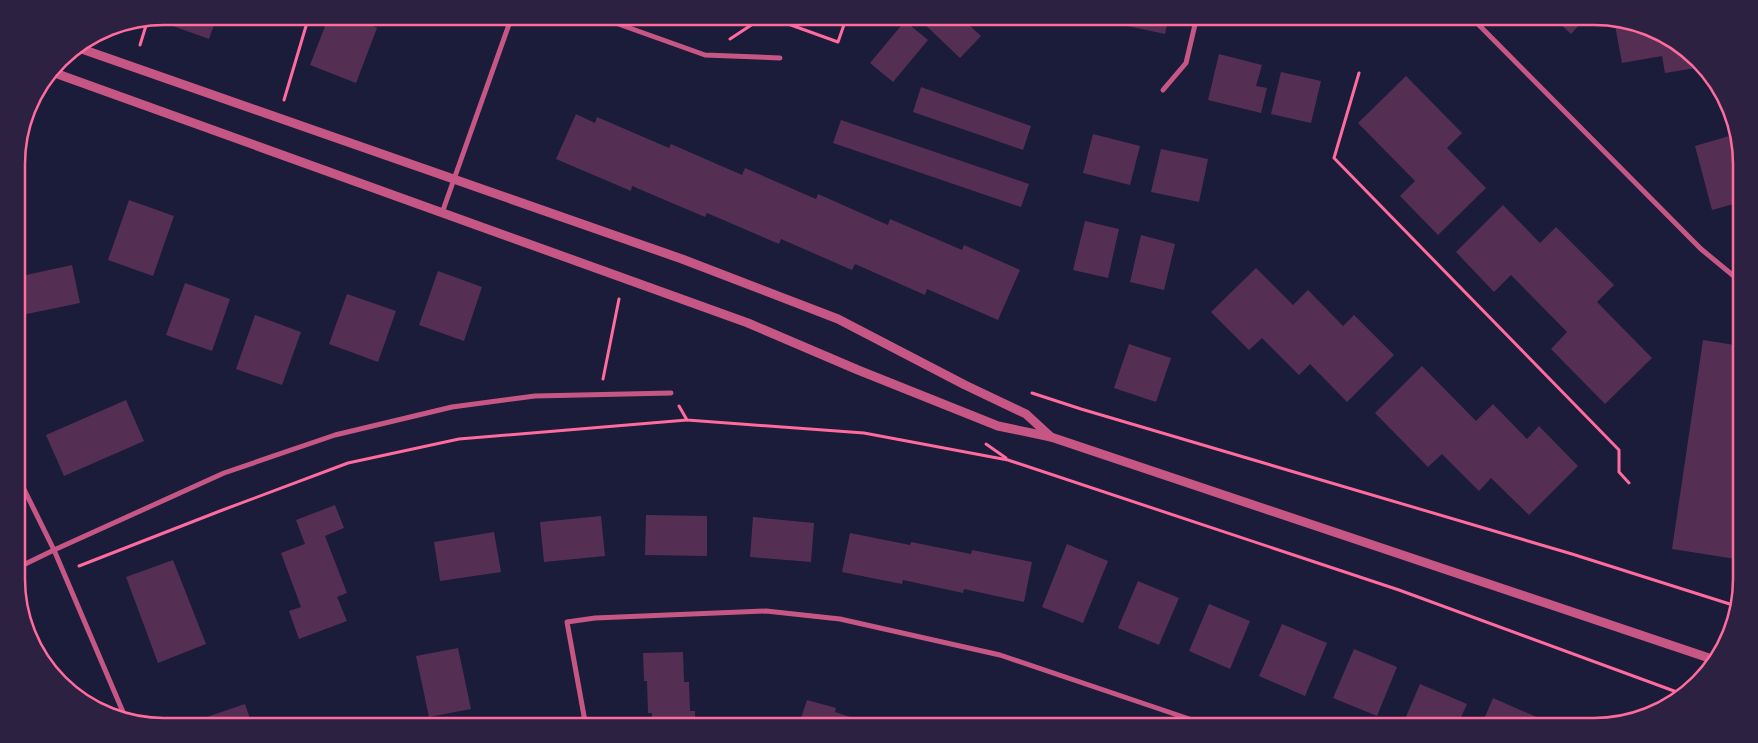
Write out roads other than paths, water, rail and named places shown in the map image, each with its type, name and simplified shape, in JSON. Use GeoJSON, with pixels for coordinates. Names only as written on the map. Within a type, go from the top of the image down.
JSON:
{"type":"FeatureCollection","features":[{"type":"Feature","properties":{"kind":"street"},"geometry":{"type":"LineString","coordinates":[[442,213],[509,25]]}},
{"type":"Feature","properties":{"kind":"street"},"geometry":{"type":"LineString","coordinates":[[621,25],[705,55],[780,58]]}},
{"type":"Feature","properties":{"kind":"street"},"geometry":{"type":"LineString","coordinates":[[1163,90],[1186,63],[1194,25]]}},
{"type":"Feature","properties":{"kind":"street"},"geometry":{"type":"LineString","coordinates":[[1479,25],[1701,249],[1733,275]]}},
{"type":"Feature","properties":{"kind":"street"},"geometry":{"type":"LineString","coordinates":[[84,50],[682,259],[838,319],[966,386],[1026,414],[1051,437]]}},
{"type":"Feature","properties":{"kind":"street"},"geometry":{"type":"LineString","coordinates":[[58,74],[748,323],[858,370],[998,426],[1051,437],[1708,658]]}},
{"type":"Feature","properties":{"kind":"street"},"geometry":{"type":"LineString","coordinates":[[25,564],[224,473],[335,435],[452,407],[535,396],[672,393]]}},
{"type":"Feature","properties":{"kind":"street"},"geometry":{"type":"LineString","coordinates":[[25,491],[64,572],[123,711]]}},
{"type":"Feature","properties":{"kind":"street"},"geometry":{"type":"LineString","coordinates":[[584,718],[567,622],[595,618],[766,611],[840,619],[1000,656],[1189,718]]}}]}
